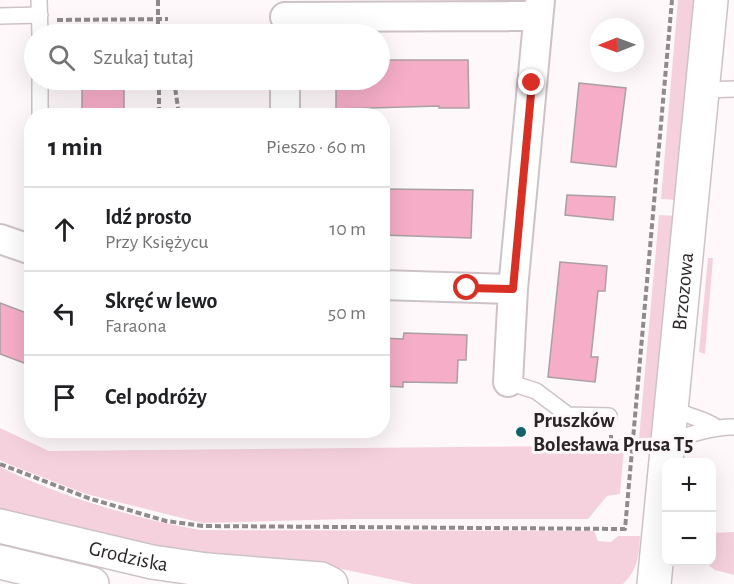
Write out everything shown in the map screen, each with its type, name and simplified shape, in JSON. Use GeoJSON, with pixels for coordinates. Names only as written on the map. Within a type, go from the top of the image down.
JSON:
{"type":"FeatureCollection","features":[{"type":"Feature","properties":{"kind":"street","name":"Brzozowa"},"geometry":{"type":"LineString","coordinates":[[654,584],[711,0]]}},
{"type":"Feature","properties":{"kind":"street"},"geometry":{"type":"LineString","coordinates":[[285,17],[539,8],[513,289],[508,382]]}},
{"type":"Feature","properties":{"kind":"street"},"geometry":{"type":"LineString","coordinates":[[285,90],[285,108]]}},
{"type":"Feature","properties":{"kind":"street"},"geometry":{"type":"LineString","coordinates":[[0,239],[24,247]]}},
{"type":"Feature","properties":{"kind":"street"},"geometry":{"type":"LineString","coordinates":[[390,285],[513,289]]}},
{"type":"Feature","properties":{"kind":"street","name":"Grodziska"},"geometry":{"type":"LineString","coordinates":[[0,526],[152,562],[207,570],[321,579],[331,584]]}},
{"type":"Feature","properties":{"kind":"street","name":"Grodziska"},"geometry":{"type":"LineString","coordinates":[[0,562],[92,584]]}},
{"type":"Feature","properties":{"kind":"lane"},"geometry":{"type":"LineString","coordinates":[[0,16],[40,8],[40,24]]}},
{"type":"Feature","properties":{"kind":"lane"},"geometry":{"type":"LineString","coordinates":[[702,90],[734,89]]}},
{"type":"Feature","properties":{"kind":"lane"},"geometry":{"type":"LineString","coordinates":[[40,90],[40,108]]}},
{"type":"Feature","properties":{"kind":"lane"},"geometry":{"type":"LineString","coordinates":[[508,382],[536,391],[568,415],[609,416]]}},
{"type":"Feature","properties":{"kind":"lane"},"geometry":{"type":"LineString","coordinates":[[670,406],[685,416],[707,421],[716,427]]}},
{"type":"Feature","properties":{"kind":"lane"},"geometry":{"type":"LineString","coordinates":[[667,446],[681,438],[707,432],[716,427],[734,427]]}},
{"type":"Feature","properties":{"kind":"path"},"geometry":{"type":"LineString","coordinates":[[158,0],[158,24]]}},
{"type":"Feature","properties":{"kind":"path"},"geometry":{"type":"LineString","coordinates":[[0,464],[88,498],[166,521],[203,526],[625,529],[672,0]]}},
{"type":"Feature","properties":{"kind":"path"},"geometry":{"type":"LineString","coordinates":[[40,8],[52,20],[168,19]]}},
{"type":"Feature","properties":{"kind":"path"},"geometry":{"type":"LineString","coordinates":[[159,90],[159,108]]}},
{"type":"Feature","properties":{"kind":"path"},"geometry":{"type":"LineString","coordinates":[[175,90],[178,108]]}},
{"type":"Feature","properties":{"kind":"shaded area"},"geometry":{"type":"Polygon","coordinates":[[[678,0],[696,0],[677,200],[661,199],[678,0]]]}},
{"type":"Feature","properties":{"kind":"shaded area"},"geometry":{"type":"Polygon","coordinates":[[[659,215],[676,216],[662,362],[649,451],[638,450],[659,215]]]}},
{"type":"Feature","properties":{"kind":"shaded area"},"geometry":{"type":"Polygon","coordinates":[[[708,258],[713,258],[705,354],[699,352],[708,258]]]}},
{"type":"Feature","properties":{"kind":"shaded area"},"geometry":{"type":"Polygon","coordinates":[[[0,428],[49,451],[572,446],[624,448],[620,494],[607,496],[588,519],[351,519],[202,523],[86,494],[8,464],[0,460],[0,428]]]}},
{"type":"Feature","properties":{"kind":"shaded area"},"geometry":{"type":"Polygon","coordinates":[[[0,467],[48,488],[98,505],[200,530],[594,531],[598,541],[611,542],[618,536],[640,536],[639,550],[635,568],[623,584],[413,584],[318,564],[160,548],[0,511],[0,467]]]}},
{"type":"Feature","properties":{"kind":"shaded area"},"geometry":{"type":"Polygon","coordinates":[[[734,532],[734,575],[715,570],[710,566],[716,566],[716,533],[734,532]]]}},
{"type":"Feature","properties":{"kind":"building"},"geometry":{"type":"Polygon","coordinates":[[[390,60],[468,60],[469,108],[439,108],[439,106],[336,108],[336,90],[390,90],[390,60]]]}},
{"type":"Feature","properties":{"kind":"building"},"geometry":{"type":"Polygon","coordinates":[[[579,83],[626,88],[616,167],[571,162],[579,83]]]}},
{"type":"Feature","properties":{"kind":"building"},"geometry":{"type":"Polygon","coordinates":[[[82,90],[124,90],[124,108],[82,108],[82,90]]]}},
{"type":"Feature","properties":{"kind":"building"},"geometry":{"type":"Polygon","coordinates":[[[390,189],[473,190],[471,238],[390,235],[390,189]]]}},
{"type":"Feature","properties":{"kind":"building"},"geometry":{"type":"Polygon","coordinates":[[[567,195],[615,197],[613,220],[565,215],[567,195]]]}},
{"type":"Feature","properties":{"kind":"building"},"geometry":{"type":"Polygon","coordinates":[[[560,262],[607,266],[605,291],[598,291],[591,357],[598,357],[595,382],[548,377],[560,262]]]}},
{"type":"Feature","properties":{"kind":"building"},"geometry":{"type":"Polygon","coordinates":[[[0,303],[24,312],[24,363],[0,354],[0,303]]]}},
{"type":"Feature","properties":{"kind":"building"},"geometry":{"type":"Polygon","coordinates":[[[404,333],[467,335],[466,360],[458,360],[457,383],[403,382],[403,387],[390,386],[390,338],[403,339],[404,333]]]}},
{"type":"Feature","properties":{"kind":"place","name":"Pruszków Bolesława Prusa T5"},"geometry":{"type":"Point","coordinates":[521,432]}},
{"type":"Feature","properties":{"kind":"route"},"geometry":{"type":"LineString","coordinates":[[467,288],[513,289],[532,83]]}}]}
